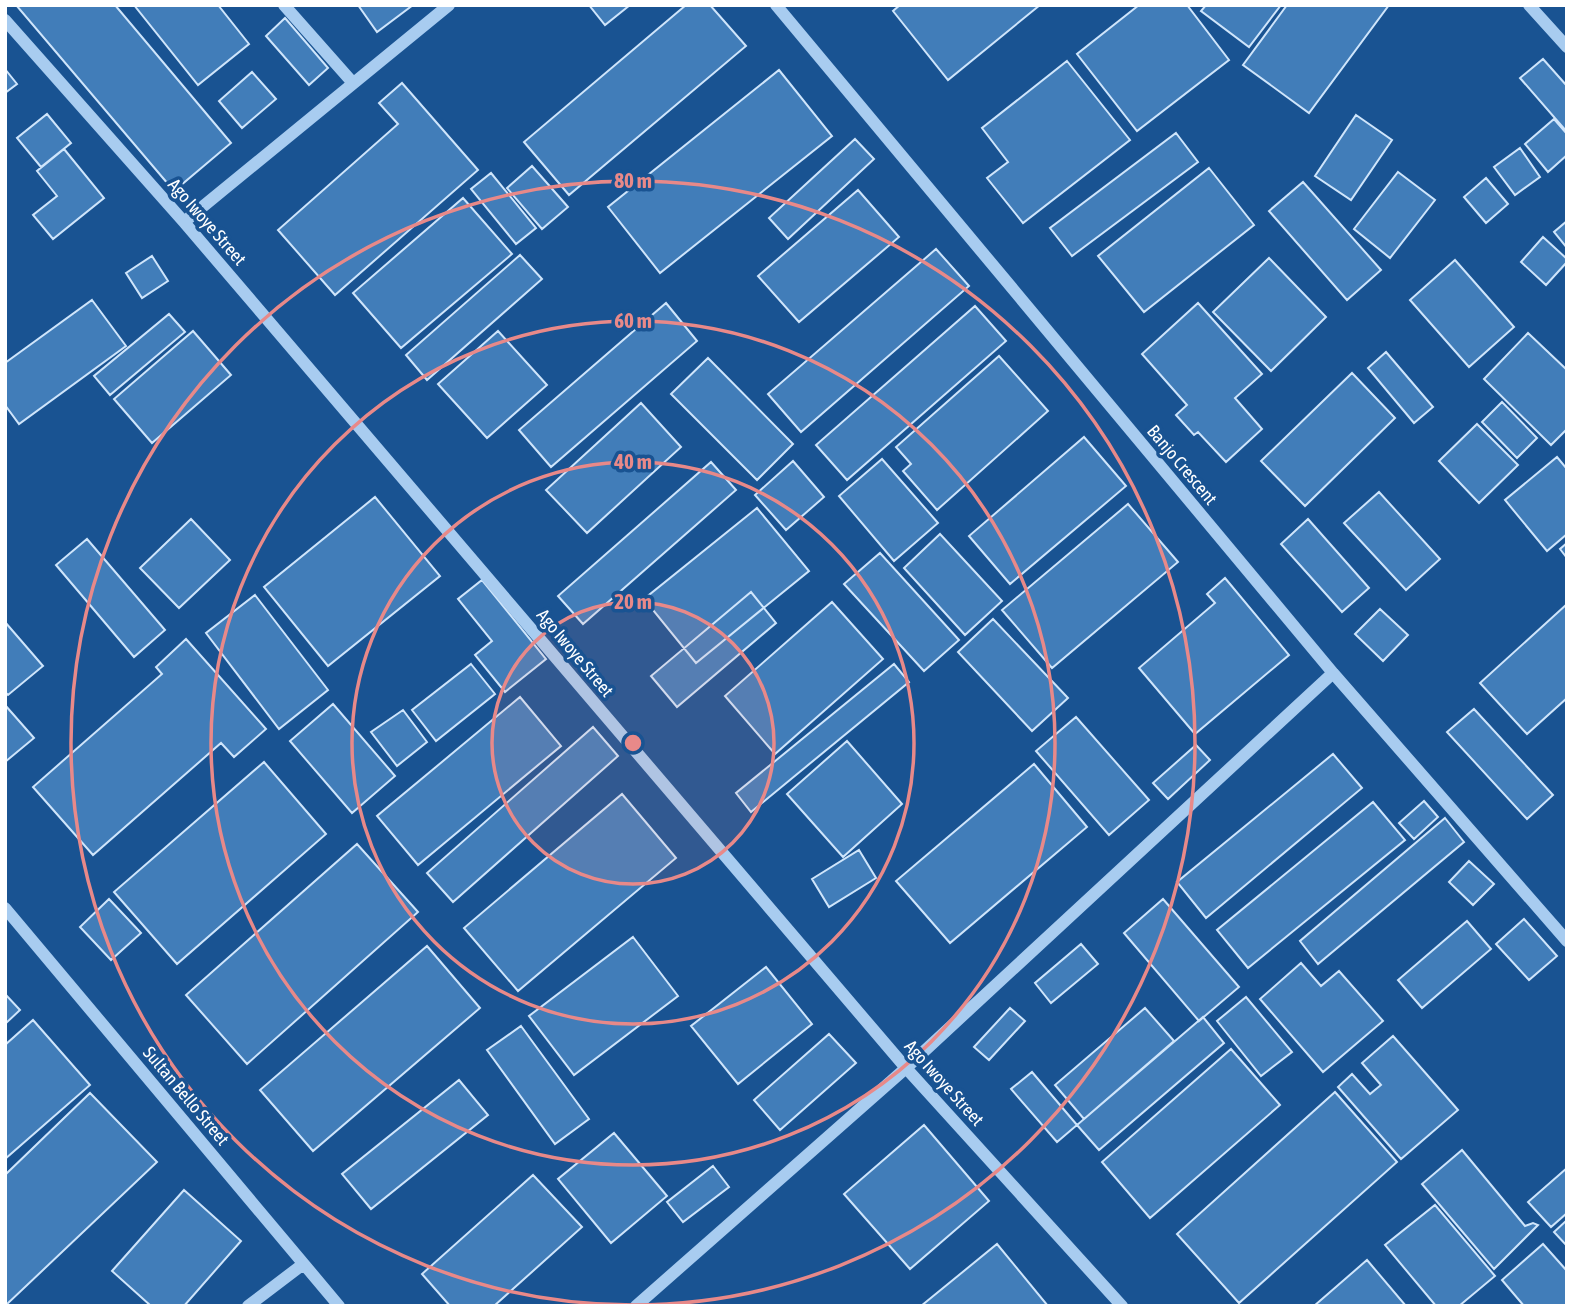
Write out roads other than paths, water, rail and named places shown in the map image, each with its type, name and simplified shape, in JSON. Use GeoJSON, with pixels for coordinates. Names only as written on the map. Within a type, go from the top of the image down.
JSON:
{"type":"FeatureCollection","features":[{"type":"Feature","properties":{"kind":"street"},"geometry":{"type":"LineString","coordinates":[[284,5],[354,83]]}},
{"type":"Feature","properties":{"kind":"street"},"geometry":{"type":"LineString","coordinates":[[184,222],[449,5]]}},
{"type":"Feature","properties":{"kind":"street","name":"Banjo Crescent"},"geometry":{"type":"LineString","coordinates":[[776,5],[1334,673],[1567,942]]}},
{"type":"Feature","properties":{"kind":"street"},"geometry":{"type":"LineString","coordinates":[[1529,5],[1567,47]]}},
{"type":"Feature","properties":{"kind":"street","name":"Ago Iwoye Street"},"geometry":{"type":"LineString","coordinates":[[5,20],[184,222],[906,1068],[1122,1306]]}},
{"type":"Feature","properties":{"kind":"street"},"geometry":{"type":"LineString","coordinates":[[636,1306],[906,1068],[1334,673]]}},
{"type":"Feature","properties":{"kind":"street","name":"Sultan Bello Street"},"geometry":{"type":"LineString","coordinates":[[5,908],[339,1306]]}},
{"type":"Feature","properties":{"kind":"street"},"geometry":{"type":"LineString","coordinates":[[248,1306],[302,1265]]}}]}
